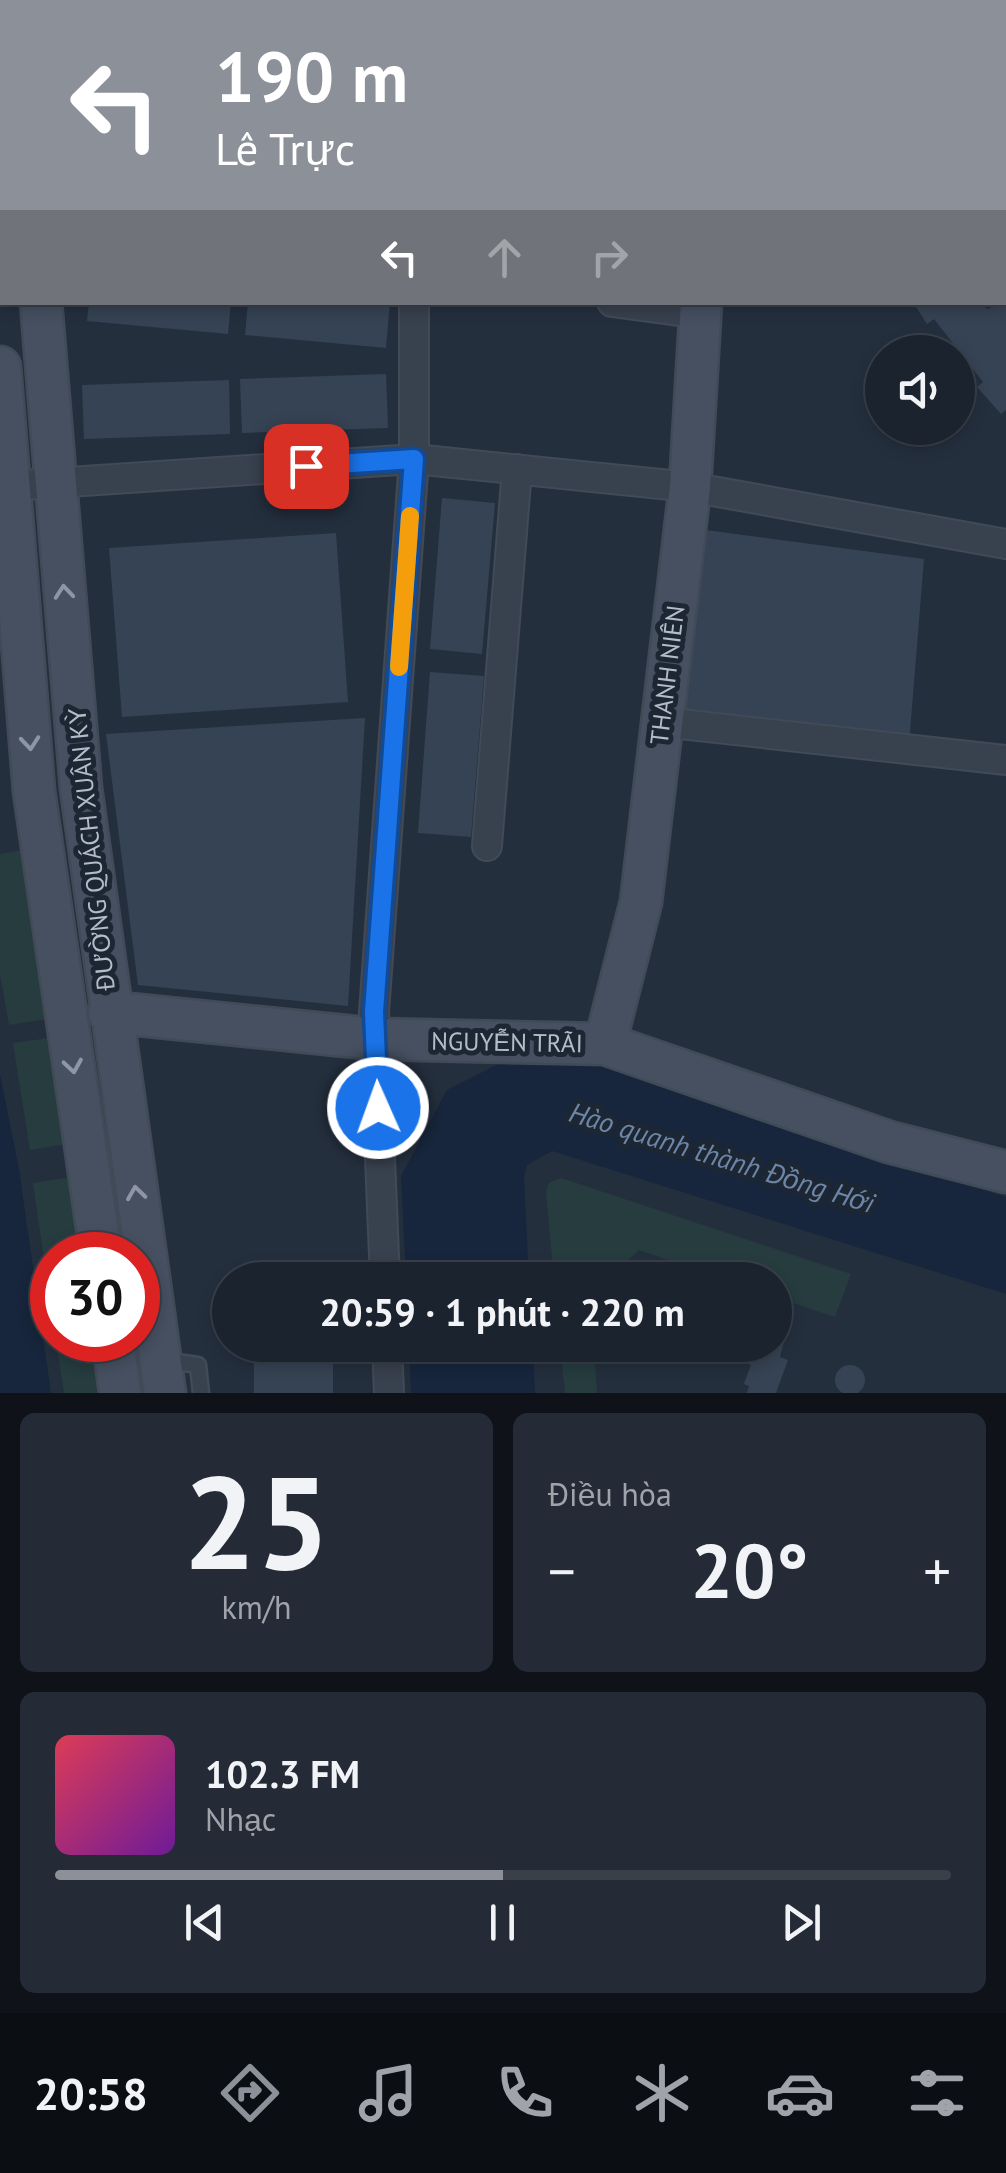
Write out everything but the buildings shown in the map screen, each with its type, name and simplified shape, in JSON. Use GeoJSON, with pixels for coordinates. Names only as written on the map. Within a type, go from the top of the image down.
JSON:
{"type":"FeatureCollection","features":[{"type":"Feature","properties":{"kind":"main road","name":"ĐƯỜNG QUÁCH XUÂN KỲ"},"geometry":{"type":"LineString","coordinates":[[40,305],[81,788],[109,1012],[163,1376]]}},
{"type":"Feature","properties":{"kind":"main road","name":"THANH NIÊN"},"geometry":{"type":"LineString","coordinates":[[605,1044],[640,902],[690,487],[701,308]]}},
{"type":"Feature","properties":{"kind":"main road","name":"ĐƯỜNG QUÁCH XUÂN KỲ"},"geometry":{"type":"LineString","coordinates":[[0,367],[34,791],[98,1232]]}},
{"type":"Feature","properties":{"kind":"main road"},"geometry":{"type":"LineString","coordinates":[[25,674],[72,671]]}},
{"type":"Feature","properties":{"kind":"main road"},"geometry":{"type":"LineString","coordinates":[[34,791],[81,788]]}},
{"type":"Feature","properties":{"kind":"main road","name":"NGUYỄN TRÃI"},"geometry":{"type":"LineString","coordinates":[[109,1012],[375,1039],[605,1044],[889,1142],[1006,1172]]}},
{"type":"Feature","properties":{"kind":"main road"},"geometry":{"type":"LineString","coordinates":[[86,1149],[128,1141]]}},
{"type":"Feature","properties":{"kind":"main road"},"geometry":{"type":"LineString","coordinates":[[116,1362],[120,1393]]}},
{"type":"Feature","properties":{"kind":"street"},"geometry":{"type":"LineString","coordinates":[[384,1262],[375,1039],[414,459],[414,305]]}},
{"type":"Feature","properties":{"kind":"street"},"geometry":{"type":"LineString","coordinates":[[656,305],[701,308]]}},
{"type":"Feature","properties":{"kind":"street"},"geometry":{"type":"LineString","coordinates":[[9,486],[414,459],[690,487],[1006,544]]}},
{"type":"Feature","properties":{"kind":"street"},"geometry":{"type":"LineString","coordinates":[[487,846],[517,470]]}},
{"type":"Feature","properties":{"kind":"street"},"geometry":{"type":"LineString","coordinates":[[662,722],[1006,760]]}},
{"type":"Feature","properties":{"kind":"street"},"geometry":{"type":"LineString","coordinates":[[389,1362],[390,1393]]}},
{"type":"Feature","properties":{"kind":"lane"},"geometry":{"type":"LineString","coordinates":[[163,1376],[198,1364],[201,1393]]}},
{"type":"Feature","properties":{"kind":"green space"},"geometry":{"type":"Polygon","coordinates":[[[23,850],[53,1018],[9,1025],[0,974],[0,854],[23,850]]]}},
{"type":"Feature","properties":{"kind":"green space"},"geometry":{"type":"Polygon","coordinates":[[[56,1037],[73,1143],[30,1150],[13,1043],[56,1037]]]}},
{"type":"Feature","properties":{"kind":"green space"},"geometry":{"type":"Polygon","coordinates":[[[77,1176],[85,1232],[40,1232],[33,1183],[77,1176]]]}},
{"type":"Feature","properties":{"kind":"green space"},"geometry":{"type":"Polygon","coordinates":[[[561,1178],[851,1274],[835,1317],[792,1303],[792,1262],[674,1262],[639,1250],[626,1262],[552,1262],[546,1192],[549,1183],[561,1178]]]}},
{"type":"Feature","properties":{"kind":"green space"},"geometry":{"type":"Polygon","coordinates":[[[59,1362],[104,1362],[108,1393],[64,1393],[59,1362]]]}},
{"type":"Feature","properties":{"kind":"green space"},"geometry":{"type":"Polygon","coordinates":[[[562,1362],[595,1362],[597,1393],[565,1393],[562,1362]]]}},
{"type":"Feature","properties":{"kind":"water","name":"Hào quanh thành Đồng Hới"},"geometry":{"type":"Polygon","coordinates":[[[516,1055],[584,1058],[727,1109],[1006,1197],[1006,1294],[552,1151],[527,1165],[524,1178],[528,1262],[405,1262],[401,1176],[447,1090],[516,1055]]]}},
{"type":"Feature","properties":{"kind":"water"},"geometry":{"type":"Polygon","coordinates":[[[0,1074],[30,1246],[30,1362],[47,1362],[51,1393],[0,1393],[0,1074]]]}},
{"type":"Feature","properties":{"kind":"water"},"geometry":{"type":"Polygon","coordinates":[[[410,1362],[534,1362],[535,1393],[411,1393],[410,1362]]]}},
{"type":"Feature","properties":{"kind":"slow traffic"},"geometry":{"type":"LineString","coordinates":[[399,667],[410,516]]}},
{"type":"Feature","properties":{"kind":"route"},"geometry":{"type":"LineString","coordinates":[[306,466],[414,459],[374,1012],[378,1108]]}}]}
